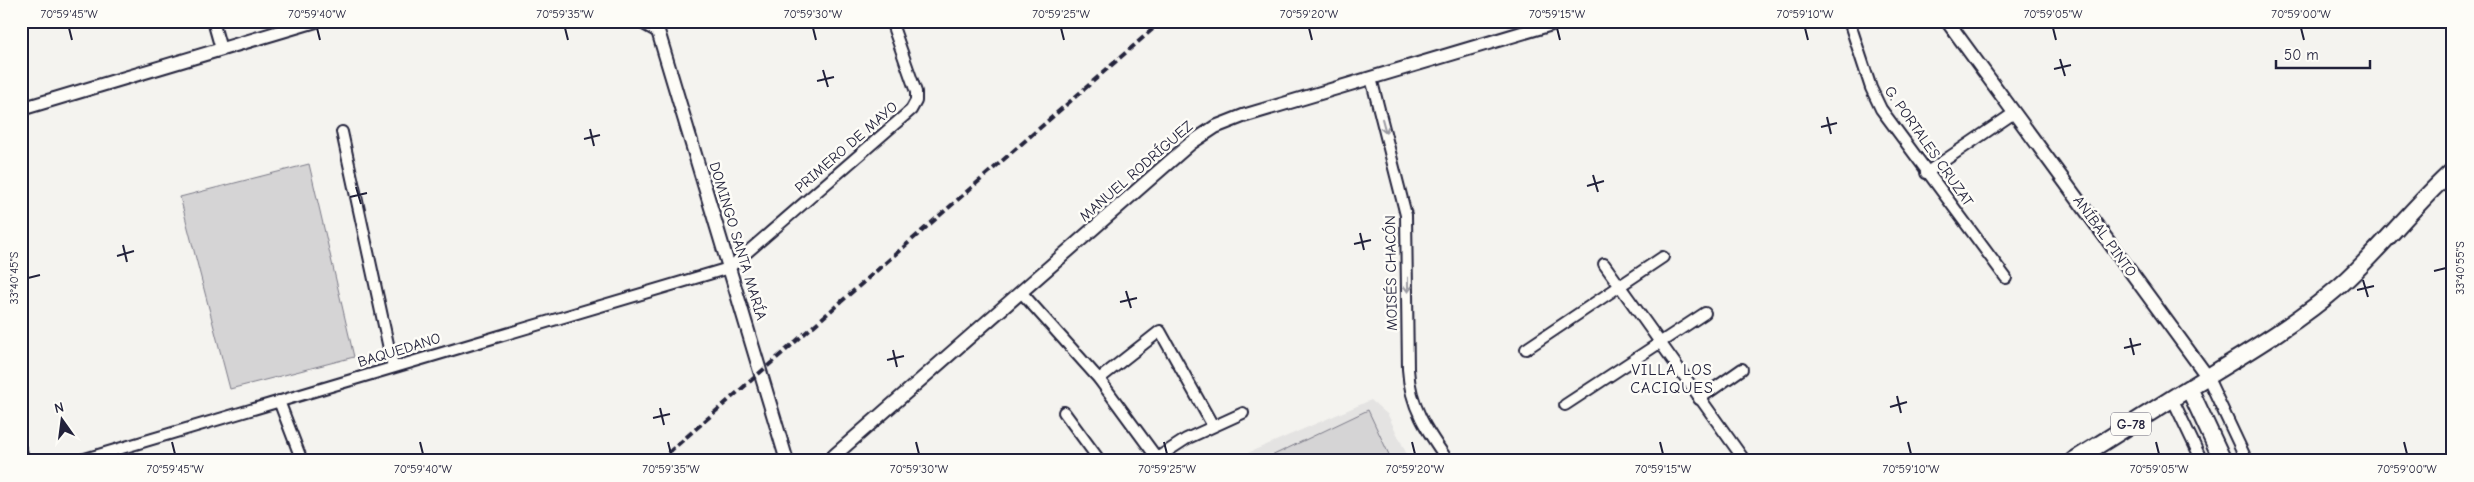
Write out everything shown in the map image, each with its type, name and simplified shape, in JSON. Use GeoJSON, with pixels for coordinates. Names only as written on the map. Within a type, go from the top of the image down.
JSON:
{"type":"FeatureCollection","features":[{"type":"Feature","properties":{"kind":"main road"},"geometry":{"type":"LineString","coordinates":[[2223,461],[2192,395],[2207,376],[2290,324],[2323,300],[2351,276],[2453,170]]}},
{"type":"Feature","properties":{"kind":"main road","name":"G-78"},"geometry":{"type":"LineString","coordinates":[[2073,461],[2172,398],[2192,395]]}},
{"type":"Feature","properties":{"kind":"street"},"geometry":{"type":"LineString","coordinates":[[213,21],[221,49]]}},
{"type":"Feature","properties":{"kind":"street"},"geometry":{"type":"LineString","coordinates":[[21,109],[316,21]]}},
{"type":"Feature","properties":{"kind":"street"},"geometry":{"type":"LineString","coordinates":[[640,21],[661,26]]}},
{"type":"Feature","properties":{"kind":"street","name":"PRIMERO DE MAYO"},"geometry":{"type":"LineString","coordinates":[[729,268],[911,110],[916,101],[916,92],[891,21]]}},
{"type":"Feature","properties":{"kind":"street","name":"MANUEL RODRÍGUEZ"},"geometry":{"type":"LineString","coordinates":[[828,461],[1203,134],[1229,120],[1562,21]]}},
{"type":"Feature","properties":{"kind":"street","name":"G. PORTALES CRUZAT"},"geometry":{"type":"LineString","coordinates":[[1849,21],[1876,99],[1926,172],[2006,278]]}},
{"type":"Feature","properties":{"kind":"street","name":"ANÍBAL PINTO"},"geometry":{"type":"LineString","coordinates":[[1947,21],[2207,376],[2247,461]]}},
{"type":"Feature","properties":{"kind":"street","name":"DOMINGO SANTA MARÍA"},"geometry":{"type":"LineString","coordinates":[[661,26],[729,268],[787,461]]}},
{"type":"Feature","properties":{"kind":"street","name":"MOISÉS CHACÓN"},"geometry":{"type":"LineString","coordinates":[[1372,78],[1406,215],[1410,393],[1424,428],[1448,461]]}},
{"type":"Feature","properties":{"kind":"street"},"geometry":{"type":"LineString","coordinates":[[1926,172],[2014,113]]}},
{"type":"Feature","properties":{"kind":"street"},"geometry":{"type":"LineString","coordinates":[[342,132],[393,368]]}},
{"type":"Feature","properties":{"kind":"street"},"geometry":{"type":"LineString","coordinates":[[1526,349],[1662,258]]}},
{"type":"Feature","properties":{"kind":"street"},"geometry":{"type":"LineString","coordinates":[[1604,264],[1745,461]]}},
{"type":"Feature","properties":{"kind":"street","name":"BAQUEDANO"},"geometry":{"type":"LineString","coordinates":[[78,461],[729,268]]}},
{"type":"Feature","properties":{"kind":"street"},"geometry":{"type":"LineString","coordinates":[[1021,292],[1099,379],[1157,458],[1186,439],[1242,413]]}},
{"type":"Feature","properties":{"kind":"street"},"geometry":{"type":"LineString","coordinates":[[1565,405],[1705,312]]}},
{"type":"Feature","properties":{"kind":"street"},"geometry":{"type":"LineString","coordinates":[[1099,379],[1160,331],[1213,426]]}},
{"type":"Feature","properties":{"kind":"street"},"geometry":{"type":"LineString","coordinates":[[1699,399],[1742,369]]}},
{"type":"Feature","properties":{"kind":"street"},"geometry":{"type":"LineString","coordinates":[[2189,434],[2192,395]]}},
{"type":"Feature","properties":{"kind":"street"},"geometry":{"type":"LineString","coordinates":[[2172,398],[2202,461]]}},
{"type":"Feature","properties":{"kind":"street"},"geometry":{"type":"LineString","coordinates":[[279,401],[302,461]]}},
{"type":"Feature","properties":{"kind":"street"},"geometry":{"type":"LineString","coordinates":[[1064,412],[1100,461]]}},
{"type":"Feature","properties":{"kind":"street"},"geometry":{"type":"LineString","coordinates":[[21,450],[24,461]]}},
{"type":"Feature","properties":{"kind":"shaded area"},"geometry":{"type":"Polygon","coordinates":[[[309,164],[354,357],[230,389],[180,197],[309,164]]]}},
{"type":"Feature","properties":{"kind":"shaded area"},"geometry":{"type":"Polygon","coordinates":[[[1371,400],[1388,415],[1410,461],[1229,461],[1371,400]]]}},
{"type":"Feature","properties":{"kind":"shaded area"},"geometry":{"type":"Polygon","coordinates":[[[1368,410],[1392,461],[1261,461],[1368,410]]]}},
{"type":"Feature","properties":{"kind":"railway"},"geometry":{"type":"LineString","coordinates":[[659,461],[1162,21]]}},
{"type":"Feature","properties":{"kind":"district","name":"VILLA LOS CACIQUES"},"geometry":{"type":"Point","coordinates":[1672,378]}}]}
